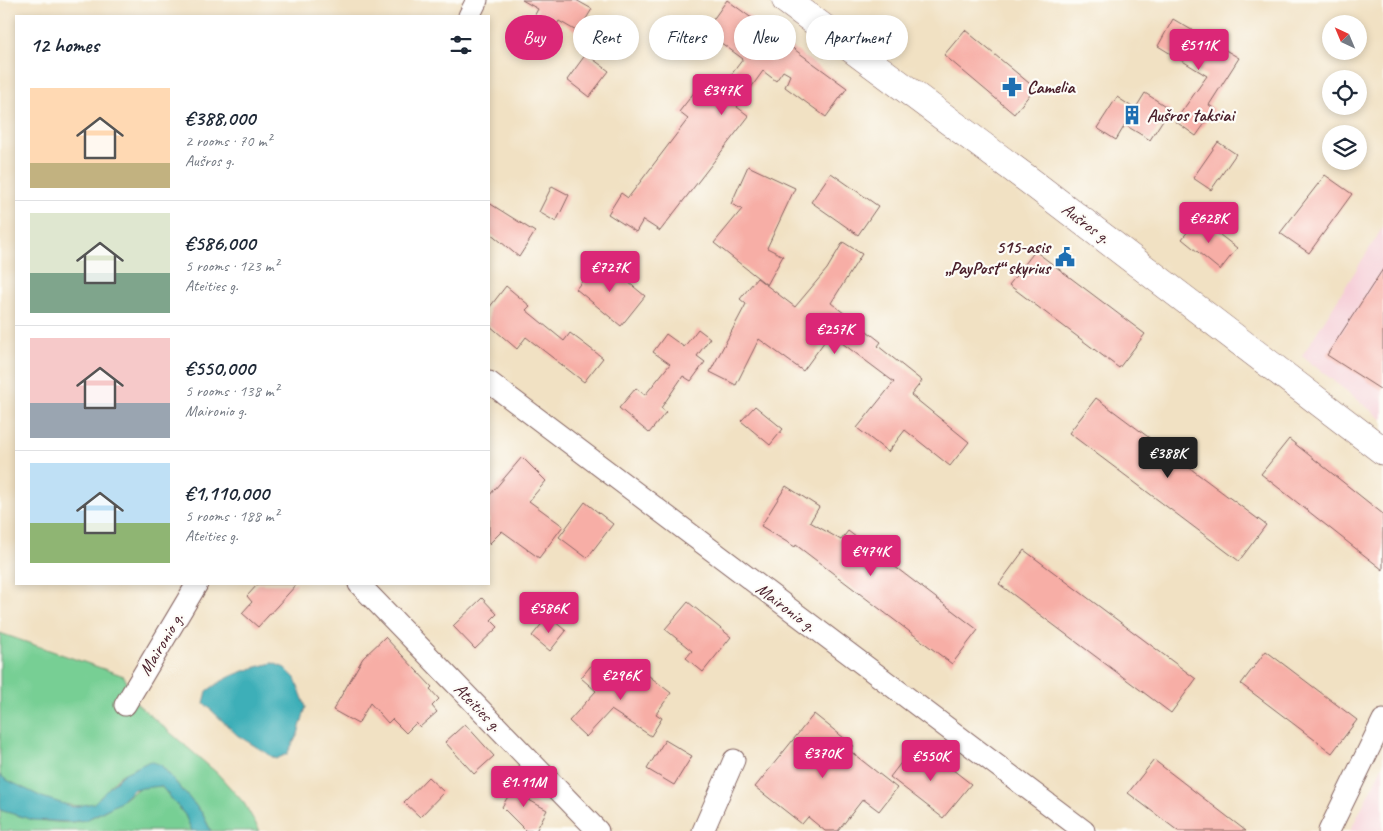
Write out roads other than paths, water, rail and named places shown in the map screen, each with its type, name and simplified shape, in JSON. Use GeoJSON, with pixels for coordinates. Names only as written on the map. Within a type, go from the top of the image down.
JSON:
{"type":"FeatureCollection","features":[{"type":"Feature","properties":{"kind":"street"},"geometry":{"type":"LineString","coordinates":[[470,15],[477,0]]}},
{"type":"Feature","properties":{"kind":"street","name":"Aušros g."},"geometry":{"type":"LineString","coordinates":[[786,0],[1030,181],[1383,451]]}},
{"type":"Feature","properties":{"kind":"street","name":"Maironio g."},"geometry":{"type":"LineString","coordinates":[[490,383],[1084,831]]}},
{"type":"Feature","properties":{"kind":"street","name":"Maironio g."},"geometry":{"type":"LineString","coordinates":[[125,705],[196,585]]}},
{"type":"Feature","properties":{"kind":"street","name":"Ateities g."},"geometry":{"type":"LineString","coordinates":[[360,585],[598,831]]}},
{"type":"Feature","properties":{"kind":"street"},"geometry":{"type":"LineString","coordinates":[[1329,831],[1383,720]]}},
{"type":"Feature","properties":{"kind":"street"},"geometry":{"type":"LineString","coordinates":[[703,831],[734,760]]}},
{"type":"Feature","properties":{"kind":"water"},"geometry":{"type":"Polygon","coordinates":[[[273,663],[285,668],[295,678],[306,707],[298,734],[287,754],[276,759],[237,735],[204,703],[207,691],[222,681],[255,667],[273,663]]]}},
{"type":"Feature","properties":{"kind":"water"},"geometry":{"type":"Polygon","coordinates":[[[150,761],[161,765],[202,813],[211,831],[192,831],[185,815],[161,786],[134,789],[119,803],[86,820],[70,822],[33,820],[0,810],[0,775],[42,797],[73,807],[94,803],[123,774],[150,761]]]}},
{"type":"Feature","properties":{"kind":"place","name":"Camelia"},"geometry":{"type":"Point","coordinates":[1012,87]}},
{"type":"Feature","properties":{"kind":"place","name":"Aušros taksiai"},"geometry":{"type":"Point","coordinates":[1132,115]}},
{"type":"Feature","properties":{"kind":"place","name":"515-asis „PayPost“ skyrius"},"geometry":{"type":"Point","coordinates":[1065,257]}}]}
